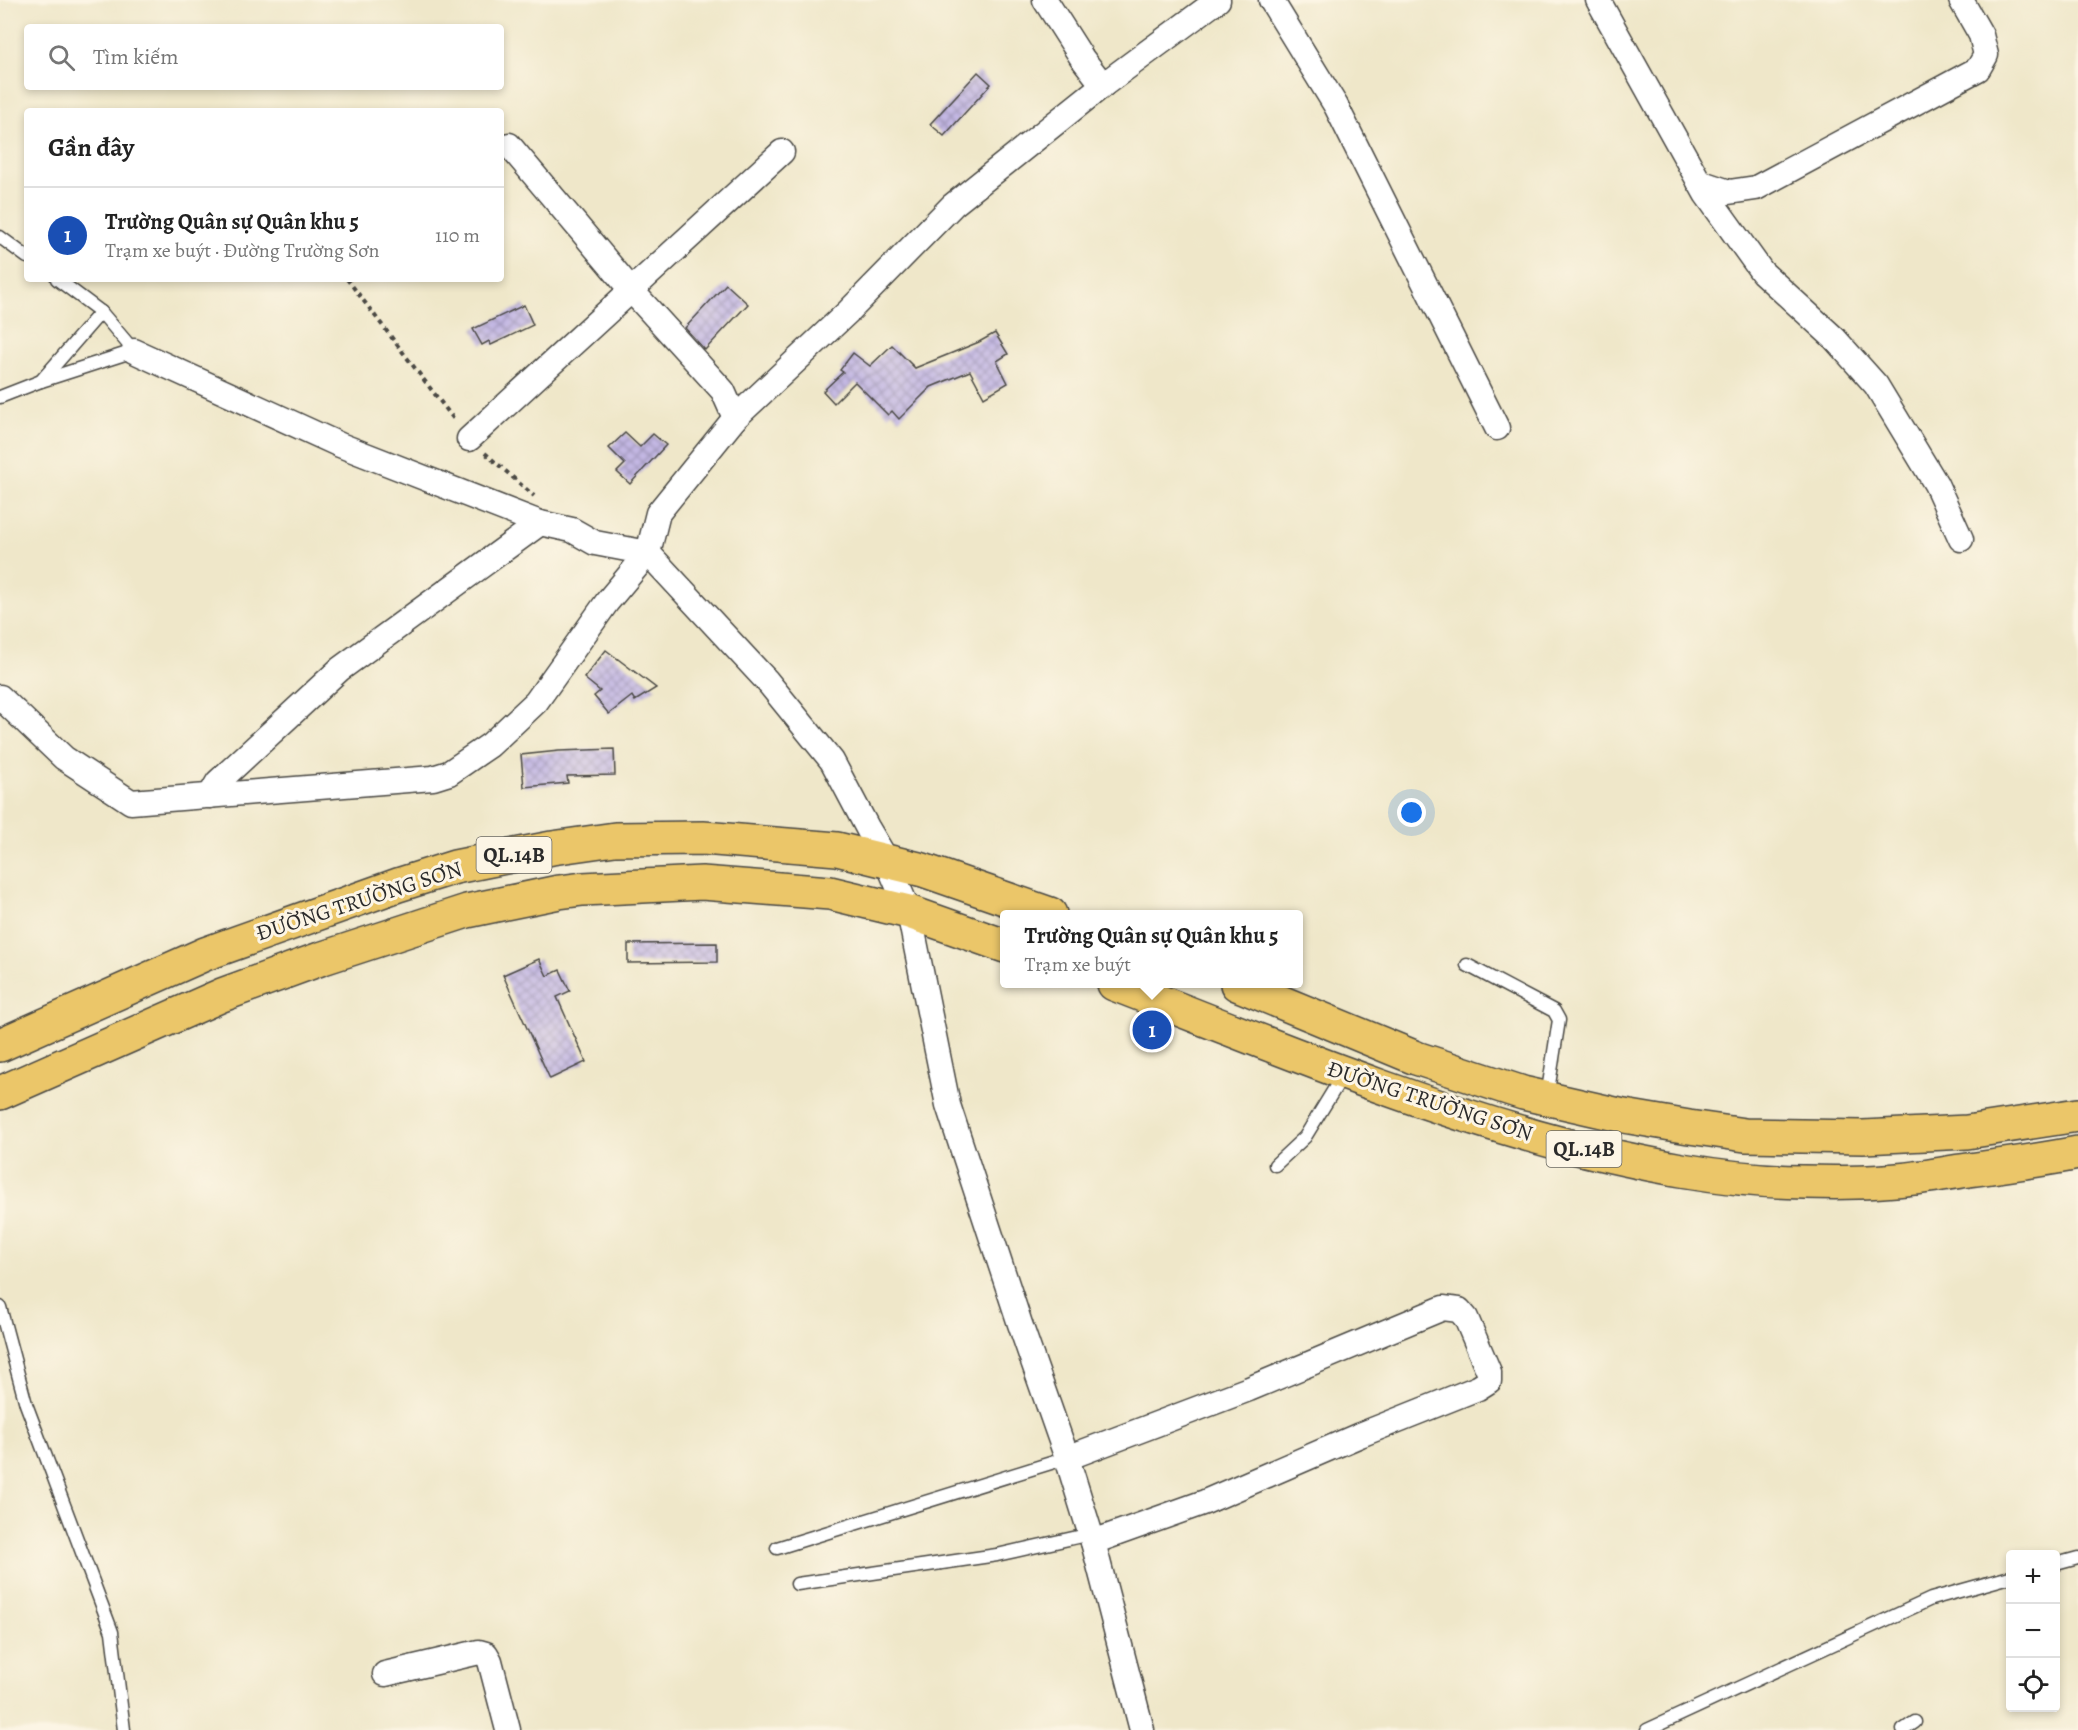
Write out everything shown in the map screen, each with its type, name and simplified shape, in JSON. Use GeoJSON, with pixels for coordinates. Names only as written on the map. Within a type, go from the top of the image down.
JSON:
{"type":"FeatureCollection","features":[{"type":"Feature","properties":{"kind":"highway","name":"ĐƯỜNG TRƯỜNG SƠN"},"geometry":{"type":"LineString","coordinates":[[0,1045],[146,979],[249,937],[398,885],[456,867],[552,848],[615,839],[703,838],[837,849],[922,870],[1036,910]]}},
{"type":"Feature","properties":{"kind":"highway","name":"ĐƯỜNG TRƯỜNG SƠN"},"geometry":{"type":"LineString","coordinates":[[0,1093],[222,995],[412,927],[467,911],[583,889],[702,883],[830,893],[909,912],[1000,944]]}},
{"type":"Feature","properties":{"kind":"highway","name":"ĐƯỜNG TRƯỜNG SƠN"},"geometry":{"type":"LineString","coordinates":[[1124,988],[1343,1074],[1504,1128],[1583,1149],[1682,1170],[1743,1178],[1803,1182],[1875,1182],[2018,1165],[2078,1153]]}},
{"type":"Feature","properties":{"kind":"highway","name":"ĐƯỜNG TRƯỜNG SƠN"},"geometry":{"type":"LineString","coordinates":[[1247,988],[1416,1058],[1547,1098],[1624,1116],[1689,1127],[1744,1135],[1863,1137],[1966,1132],[2078,1115]]}},
{"type":"Feature","properties":{"kind":"street"},"geometry":{"type":"LineString","coordinates":[[1045,0],[1082,58],[1103,85]]}},
{"type":"Feature","properties":{"kind":"street"},"geometry":{"type":"LineString","coordinates":[[0,697],[64,758],[131,802],[433,778],[449,773],[490,745],[536,702],[606,602],[648,553],[658,513],[735,418],[849,311],[953,205],[1103,85],[1218,0]]}},
{"type":"Feature","properties":{"kind":"street"},"geometry":{"type":"LineString","coordinates":[[1271,0],[1336,106],[1497,428]]}},
{"type":"Feature","properties":{"kind":"street"},"geometry":{"type":"LineString","coordinates":[[1598,0],[1699,183],[1762,272],[1834,338],[1876,385],[1936,484],[1961,539]]}},
{"type":"Feature","properties":{"kind":"street"},"geometry":{"type":"LineString","coordinates":[[1699,183],[1729,192],[1756,188],[1978,69],[1986,55],[1981,35],[1961,0]]}},
{"type":"Feature","properties":{"kind":"street"},"geometry":{"type":"LineString","coordinates":[[509,145],[632,291],[723,391],[735,418]]}},
{"type":"Feature","properties":{"kind":"street"},"geometry":{"type":"LineString","coordinates":[[469,439],[782,152]]}},
{"type":"Feature","properties":{"kind":"street"},"geometry":{"type":"LineString","coordinates":[[134,351],[340,445],[539,511],[595,543],[648,553],[767,681],[832,761],[867,829],[887,861],[909,912],[948,1105],[1092,1538],[1138,1729]]}},
{"type":"Feature","properties":{"kind":"street"},"geometry":{"type":"LineString","coordinates":[[210,796],[218,782],[340,669],[539,511]]}},
{"type":"Feature","properties":{"kind":"street"},"geometry":{"type":"LineString","coordinates":[[1067,1458],[1249,1389],[1443,1308],[1460,1310],[1466,1318],[1489,1372],[1489,1381],[1478,1388],[1360,1435],[1205,1502],[1092,1538]]}},
{"type":"Feature","properties":{"kind":"street"},"geometry":{"type":"LineString","coordinates":[[385,1674],[479,1653],[486,1654],[490,1660],[508,1730]]}},
{"type":"Feature","properties":{"kind":"lane"},"geometry":{"type":"LineString","coordinates":[[0,237],[24,255]]}},
{"type":"Feature","properties":{"kind":"lane"},"geometry":{"type":"LineString","coordinates":[[0,397],[41,381],[134,351],[102,312],[61,282]]}},
{"type":"Feature","properties":{"kind":"lane"},"geometry":{"type":"LineString","coordinates":[[41,381],[102,312]]}},
{"type":"Feature","properties":{"kind":"lane"},"geometry":{"type":"LineString","coordinates":[[1467,965],[1554,1011],[1559,1020],[1547,1098]]}},
{"type":"Feature","properties":{"kind":"lane"},"geometry":{"type":"LineString","coordinates":[[1275,1165],[1305,1137],[1343,1074]]}},
{"type":"Feature","properties":{"kind":"lane"},"geometry":{"type":"LineString","coordinates":[[0,1307],[27,1404],[112,1632],[124,1730]]}},
{"type":"Feature","properties":{"kind":"lane"},"geometry":{"type":"LineString","coordinates":[[777,1548],[1067,1458]]}},
{"type":"Feature","properties":{"kind":"lane"},"geometry":{"type":"LineString","coordinates":[[797,1584],[997,1555],[1092,1538]]}},
{"type":"Feature","properties":{"kind":"lane"},"geometry":{"type":"LineString","coordinates":[[2060,1563],[2078,1558]]}},
{"type":"Feature","properties":{"kind":"lane"},"geometry":{"type":"LineString","coordinates":[[1647,1730],[1931,1599],[2006,1578]]}},
{"type":"Feature","properties":{"kind":"lane"},"geometry":{"type":"LineString","coordinates":[[1903,1730],[1915,1722]]}},
{"type":"Feature","properties":{"kind":"path"},"geometry":{"type":"LineString","coordinates":[[349,282],[469,439],[539,511]]}},
{"type":"Feature","properties":{"kind":"building"},"geometry":{"type":"Polygon","coordinates":[[[978,72],[991,84],[944,136],[930,124],[978,72]]]}},
{"type":"Feature","properties":{"kind":"building"},"geometry":{"type":"Polygon","coordinates":[[[726,284],[748,304],[705,350],[685,328],[726,284]]]}},
{"type":"Feature","properties":{"kind":"building"},"geometry":{"type":"Polygon","coordinates":[[[524,305],[533,325],[491,345],[489,341],[482,345],[473,329],[524,305]]]}},
{"type":"Feature","properties":{"kind":"building"},"geometry":{"type":"Polygon","coordinates":[[[995,333],[1008,354],[997,361],[1008,383],[984,397],[970,371],[931,387],[899,419],[892,411],[888,415],[855,382],[834,403],[823,391],[843,372],[840,370],[853,353],[870,366],[892,345],[915,368],[979,342],[995,333]]]}},
{"type":"Feature","properties":{"kind":"building"},"geometry":{"type":"Polygon","coordinates":[[[625,433],[640,447],[653,434],[666,445],[630,484],[617,472],[625,464],[609,448],[625,433]]]}},
{"type":"Feature","properties":{"kind":"building"},"geometry":{"type":"Polygon","coordinates":[[[606,650],[656,688],[635,701],[632,696],[609,714],[594,696],[600,691],[584,678],[606,650]]]}},
{"type":"Feature","properties":{"kind":"building"},"geometry":{"type":"Polygon","coordinates":[[[614,749],[615,775],[567,776],[568,783],[524,787],[521,755],[614,749]]]}},
{"type":"Feature","properties":{"kind":"building"},"geometry":{"type":"Polygon","coordinates":[[[717,943],[717,962],[628,963],[628,944],[717,943]]]}},
{"type":"Feature","properties":{"kind":"building"},"geometry":{"type":"Polygon","coordinates":[[[539,959],[547,976],[560,970],[570,991],[557,997],[586,1062],[550,1079],[503,975],[539,959]]]}},
{"type":"Feature","properties":{"kind":"place","name":"Trường Quân sự Quân khu 5"},"geometry":{"type":"Point","coordinates":[1152,1030]}}]}
